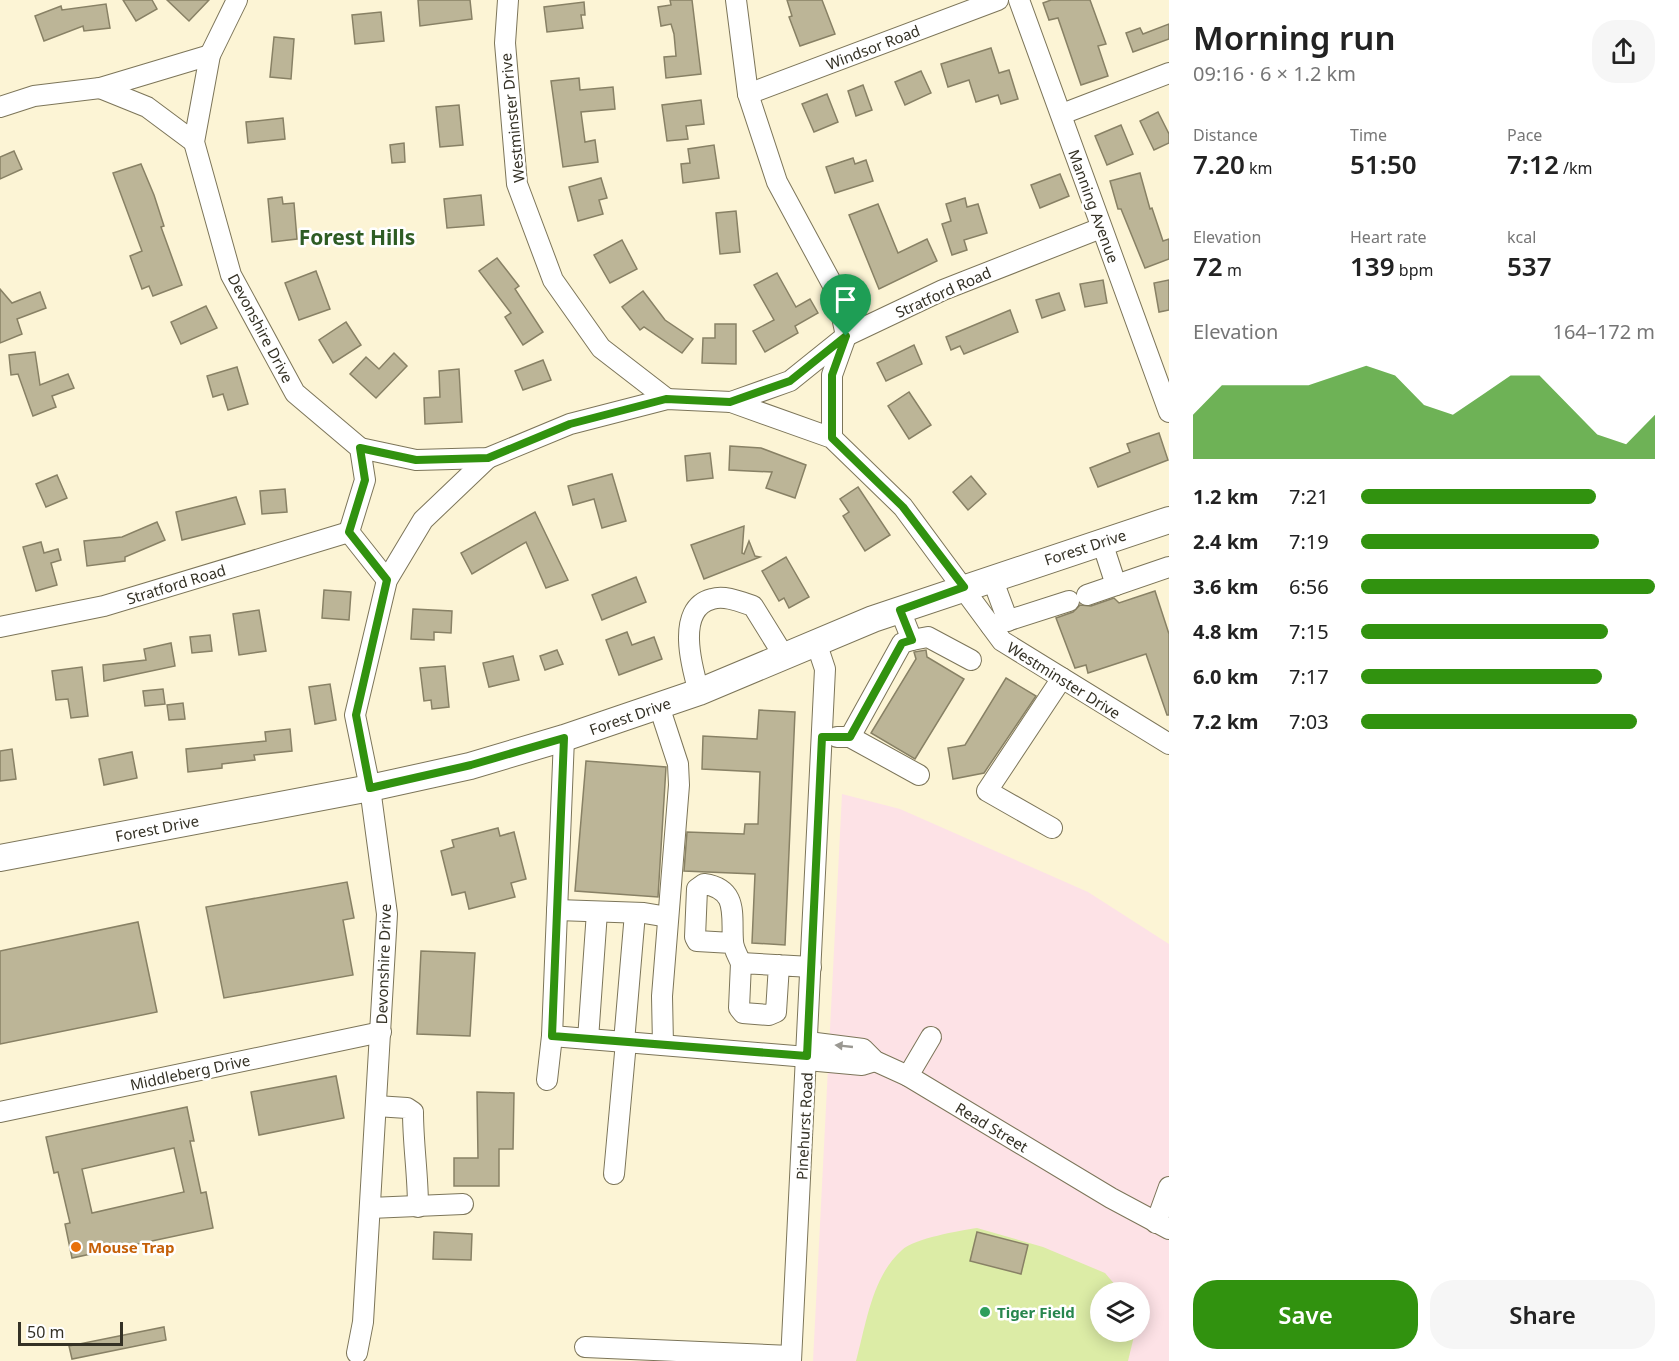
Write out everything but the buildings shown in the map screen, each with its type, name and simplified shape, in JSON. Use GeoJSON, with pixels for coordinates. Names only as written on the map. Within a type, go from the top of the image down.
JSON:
{"type":"FeatureCollection","features":[{"type":"Feature","properties":{"kind":"main road","name":"Forest Drive"},"geometry":{"type":"LineString","coordinates":[[0,858],[370,788],[471,765],[564,738],[699,692],[816,642],[900,610],[1169,520]]}},
{"type":"Feature","properties":{"kind":"street","name":"Devonshire Drive"},"geometry":{"type":"LineString","coordinates":[[237,0],[210,55],[194,142],[231,275],[295,393],[360,448]]}},
{"type":"Feature","properties":{"kind":"street","name":"Westminster Drive"},"geometry":{"type":"LineString","coordinates":[[508,0],[505,44],[517,184],[553,280],[601,348],[666,399]]}},
{"type":"Feature","properties":{"kind":"street"},"geometry":{"type":"LineString","coordinates":[[735,0],[748,94],[777,182],[837,293],[846,336],[832,375],[832,438]]}},
{"type":"Feature","properties":{"kind":"street","name":"Windsor Road"},"geometry":{"type":"LineString","coordinates":[[748,94],[998,0]]}},
{"type":"Feature","properties":{"kind":"street","name":"Manning Avenue"},"geometry":{"type":"LineString","coordinates":[[1019,0],[1169,412]]}},
{"type":"Feature","properties":{"kind":"street"},"geometry":{"type":"LineString","coordinates":[[0,107],[34,96],[100,88],[210,55]]}},
{"type":"Feature","properties":{"kind":"street"},"geometry":{"type":"LineString","coordinates":[[1062,114],[1169,73]]}},
{"type":"Feature","properties":{"kind":"street"},"geometry":{"type":"LineString","coordinates":[[100,88],[147,107],[194,142]]}},
{"type":"Feature","properties":{"kind":"street","name":"Stratford Road"},"geometry":{"type":"LineString","coordinates":[[488,458],[570,424],[666,399],[730,402],[790,381],[846,336],[943,290],[1101,228]]}},
{"type":"Feature","properties":{"kind":"street","name":"Westminster Drive"},"geometry":{"type":"LineString","coordinates":[[730,402],[832,438],[903,507],[964,587],[1000,624],[1002,641],[1164,736]]}},
{"type":"Feature","properties":{"kind":"street"},"geometry":{"type":"LineString","coordinates":[[387,580],[349,532],[365,480],[360,448],[416,460],[488,458]]}},
{"type":"Feature","properties":{"kind":"street","name":"Devonshire Drive"},"geometry":{"type":"LineString","coordinates":[[357,1353],[363,1322],[387,914],[370,788],[356,715],[387,580],[423,520],[488,458]]}},
{"type":"Feature","properties":{"kind":"street","name":"Stratford Road"},"geometry":{"type":"LineString","coordinates":[[0,627],[104,606],[349,532]]}},
{"type":"Feature","properties":{"kind":"street"},"geometry":{"type":"LineString","coordinates":[[1102,542],[1116,585]]}},
{"type":"Feature","properties":{"kind":"street"},"geometry":{"type":"LineString","coordinates":[[992,578],[1000,624],[1169,567]]}},
{"type":"Feature","properties":{"kind":"street"},"geometry":{"type":"LineString","coordinates":[[699,692],[688,655],[690,625],[697,607],[712,599],[732,599],[753,606],[784,656]]}},
{"type":"Feature","properties":{"kind":"street"},"geometry":{"type":"LineString","coordinates":[[900,610],[912,640]]}},
{"type":"Feature","properties":{"kind":"street"},"geometry":{"type":"LineString","coordinates":[[850,737],[902,643],[928,637],[971,660]]}},
{"type":"Feature","properties":{"kind":"street","name":"Pinehurst Road"},"geometry":{"type":"LineString","coordinates":[[791,1359],[808,1053],[825,669],[816,642]]}},
{"type":"Feature","properties":{"kind":"street"},"geometry":{"type":"LineString","coordinates":[[1052,828],[987,791],[1062,678]]}},
{"type":"Feature","properties":{"kind":"street"},"geometry":{"type":"LineString","coordinates":[[659,706],[678,764],[662,996],[663,1045]]}},
{"type":"Feature","properties":{"kind":"street"},"geometry":{"type":"LineString","coordinates":[[822,737],[850,737],[919,775]]}},
{"type":"Feature","properties":{"kind":"street"},"geometry":{"type":"LineString","coordinates":[[547,1080],[552,1036],[564,738]]}},
{"type":"Feature","properties":{"kind":"street"},"geometry":{"type":"LineString","coordinates":[[732,943],[698,941],[695,937],[705,887],[721,890],[735,901],[732,943],[741,963],[739,1008],[743,1013],[769,1015],[776,1012],[779,965]]}},
{"type":"Feature","properties":{"kind":"street"},"geometry":{"type":"LineString","coordinates":[[557,910],[634,913],[668,917]]}},
{"type":"Feature","properties":{"kind":"street"},"geometry":{"type":"LineString","coordinates":[[588,1039],[597,912]]}},
{"type":"Feature","properties":{"kind":"street"},"geometry":{"type":"LineString","coordinates":[[614,1174],[634,913]]}},
{"type":"Feature","properties":{"kind":"street"},"geometry":{"type":"LineString","coordinates":[[741,963],[812,967]]}},
{"type":"Feature","properties":{"kind":"street","name":"Middleberg Drive"},"geometry":{"type":"LineString","coordinates":[[0,1112],[381,1032]]}},
{"type":"Feature","properties":{"kind":"street","name":"Read Street"},"geometry":{"type":"LineString","coordinates":[[552,1036],[808,1053],[863,1048],[875,1060],[908,1076],[1162,1226]]}},
{"type":"Feature","properties":{"kind":"street"},"geometry":{"type":"LineString","coordinates":[[908,1076],[931,1037]]}},
{"type":"Feature","properties":{"kind":"street"},"geometry":{"type":"LineString","coordinates":[[376,1106],[407,1108],[413,1112],[413,1151],[418,1159],[418,1207]]}},
{"type":"Feature","properties":{"kind":"street"},"geometry":{"type":"LineString","coordinates":[[1162,1226],[1169,1186]]}},
{"type":"Feature","properties":{"kind":"street"},"geometry":{"type":"LineString","coordinates":[[370,1208],[463,1204]]}},
{"type":"Feature","properties":{"kind":"street"},"geometry":{"type":"LineString","coordinates":[[585,1347],[791,1359]]}},
{"type":"Feature","properties":{"kind":"shaded area"},"geometry":{"type":"Polygon","coordinates":[[[842,794],[900,809],[1088,892],[1169,944],[1169,1361],[813,1361],[842,794]]]}},
{"type":"Feature","properties":{"kind":"green space","name":"Tiger Field"},"geometry":{"type":"Polygon","coordinates":[[[977,1228],[1043,1247],[1105,1273],[1113,1282],[1090,1282],[1090,1342],[1133,1342],[1128,1361],[856,1361],[867,1317],[884,1273],[902,1250],[917,1242],[977,1228]]]}},
{"type":"Feature","properties":{"kind":"place","name":"Mouse Trap"},"geometry":{"type":"Point","coordinates":[76,1247]}},
{"type":"Feature","properties":{"kind":"place","name":"Tiger Field"},"geometry":{"type":"Point","coordinates":[985,1312]}},
{"type":"Feature","properties":{"kind":"district","name":"Forest Hills"},"geometry":{"type":"Point","coordinates":[357,237]}},
{"type":"Feature","properties":{"kind":"route"},"geometry":{"type":"LineString","coordinates":[[846,336],[832,375],[832,438],[903,507],[964,587],[900,610],[912,640],[902,643],[850,737],[822,737],[807,1056],[552,1036],[564,738],[471,765],[370,788],[356,715],[387,580],[349,532],[356,516],[365,480],[360,448],[416,460],[488,458],[570,424],[666,399],[730,402],[790,381],[846,336]]}}]}
